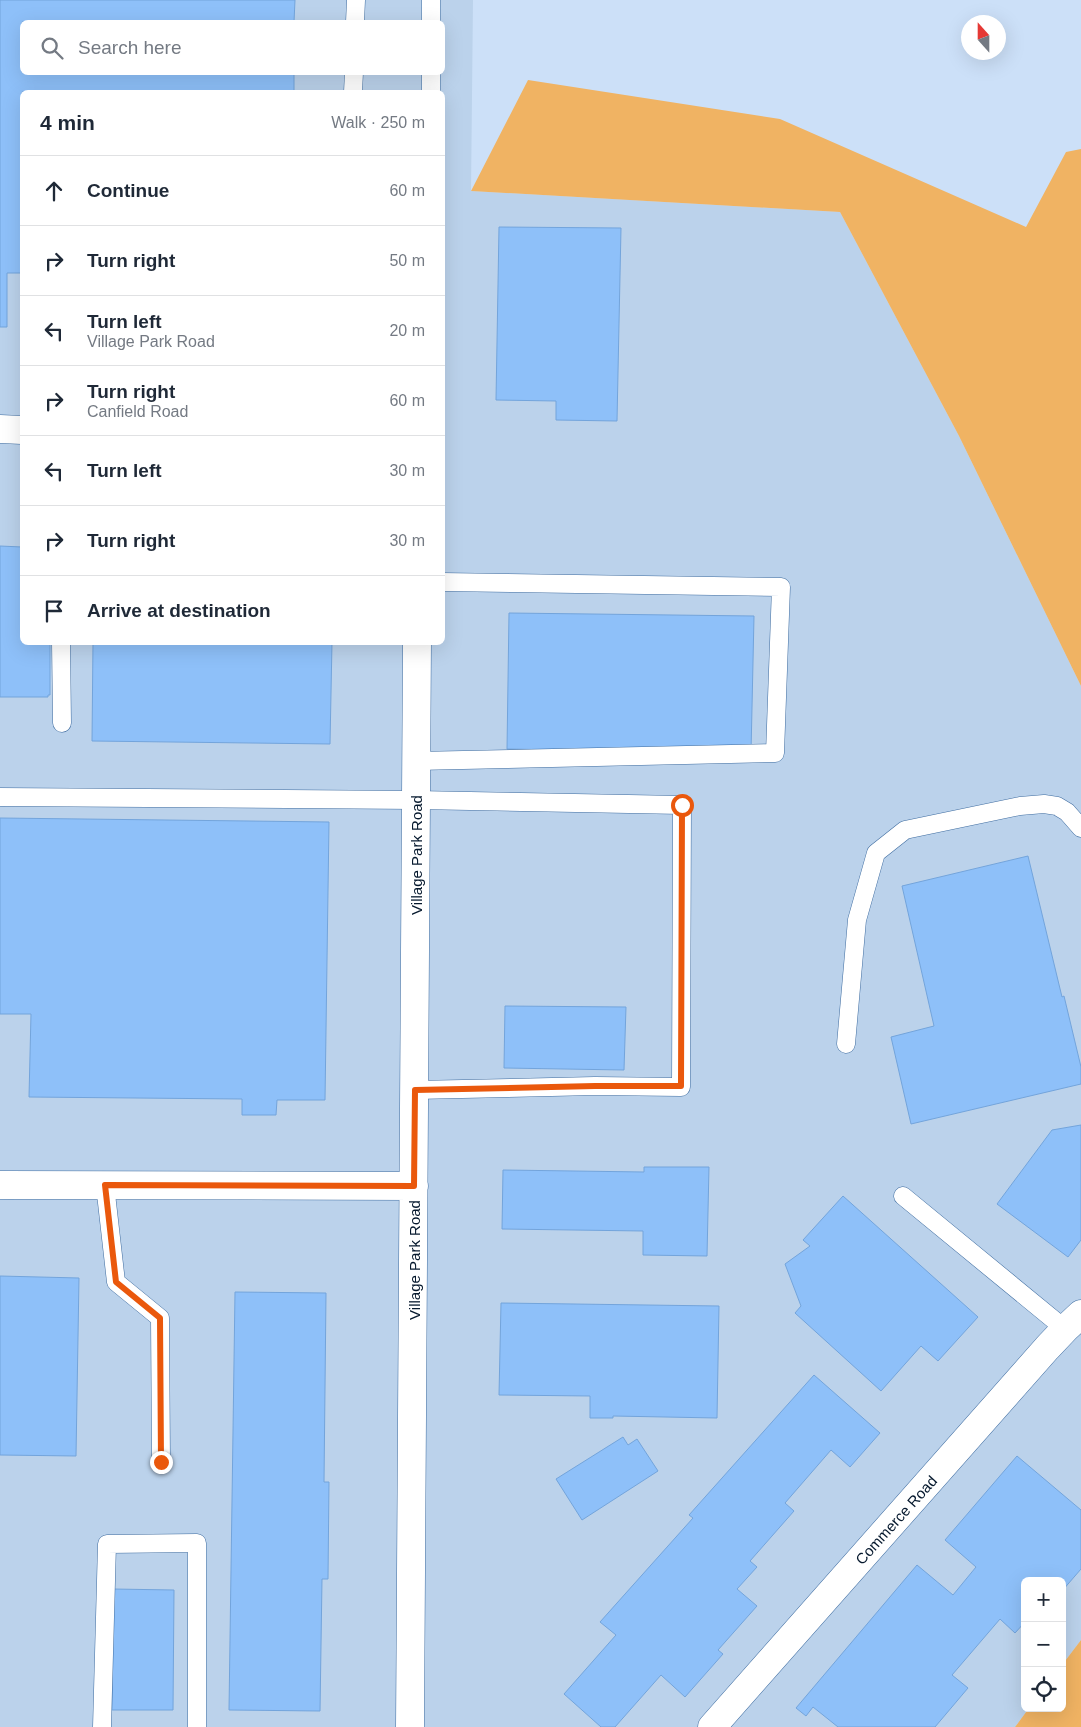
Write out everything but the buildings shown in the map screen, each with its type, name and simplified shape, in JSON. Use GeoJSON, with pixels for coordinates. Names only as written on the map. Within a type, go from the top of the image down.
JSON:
{"type":"FeatureCollection","features":[{"type":"Feature","properties":{"kind":"street"},"geometry":{"type":"LineString","coordinates":[[0,429],[20,430]]}},
{"type":"Feature","properties":{"kind":"street","name":"Village Park Road"},"geometry":{"type":"LineString","coordinates":[[410,1727],[417,645]]}},
{"type":"Feature","properties":{"kind":"street"},"geometry":{"type":"LineString","coordinates":[[0,1184],[414,1186]]}},
{"type":"Feature","properties":{"kind":"street","name":"Commerce Road"},"geometry":{"type":"LineString","coordinates":[[712,1727],[1073,1322]]}},
{"type":"Feature","properties":{"kind":"lane"},"geometry":{"type":"LineString","coordinates":[[355,20],[356,0]]}},
{"type":"Feature","properties":{"kind":"lane"},"geometry":{"type":"LineString","coordinates":[[431,0],[431,20]]}},
{"type":"Feature","properties":{"kind":"lane"},"geometry":{"type":"LineString","coordinates":[[353,90],[354,75]]}},
{"type":"Feature","properties":{"kind":"lane"},"geometry":{"type":"LineString","coordinates":[[431,75],[431,90]]}},
{"type":"Feature","properties":{"kind":"lane"},"geometry":{"type":"LineString","coordinates":[[416,761],[774,753],[781,587],[445,582]]}},
{"type":"Feature","properties":{"kind":"lane"},"geometry":{"type":"LineString","coordinates":[[61,645],[62,723]]}},
{"type":"Feature","properties":{"kind":"lane"},"geometry":{"type":"LineString","coordinates":[[0,797],[416,800],[682,805],[681,1086],[415,1090]]}},
{"type":"Feature","properties":{"kind":"lane"},"geometry":{"type":"LineString","coordinates":[[846,1044],[857,920],[876,853],[905,830],[1020,806],[1044,804],[1057,806],[1068,812],[1081,828]]}},
{"type":"Feature","properties":{"kind":"lane"},"geometry":{"type":"LineString","coordinates":[[105,1185],[116,1282],[160,1318],[161,1462]]}},
{"type":"Feature","properties":{"kind":"lane"},"geometry":{"type":"LineString","coordinates":[[903,1196],[1073,1322]]}},
{"type":"Feature","properties":{"kind":"lane"},"geometry":{"type":"LineString","coordinates":[[102,1727],[107,1544],[197,1543],[197,1727]]}},
{"type":"Feature","properties":{"kind":"shaded area"},"geometry":{"type":"Polygon","coordinates":[[[0,0],[473,0],[471,191],[840,212],[959,436],[1081,686],[1081,1640],[1066,1660],[1066,1577],[1021,1577],[1021,1712],[1026,1712],[1015,1727],[0,1727],[0,0]]]}},
{"type":"Feature","properties":{"kind":"shaded area"},"geometry":{"type":"Polygon","coordinates":[[[528,80],[780,119],[1026,227],[1066,152],[1081,149],[1081,686],[959,436],[840,212],[471,191],[528,80]]]}},
{"type":"Feature","properties":{"kind":"shaded area"},"geometry":{"type":"Polygon","coordinates":[[[1081,1640],[1081,1727],[1015,1727],[1026,1712],[1066,1712],[1066,1660],[1081,1640]]]}},
{"type":"Feature","properties":{"kind":"route"},"geometry":{"type":"LineString","coordinates":[[161,1462],[160,1318],[116,1282],[105,1185],[414,1186],[415,1090],[681,1086],[682,805]]}}]}
